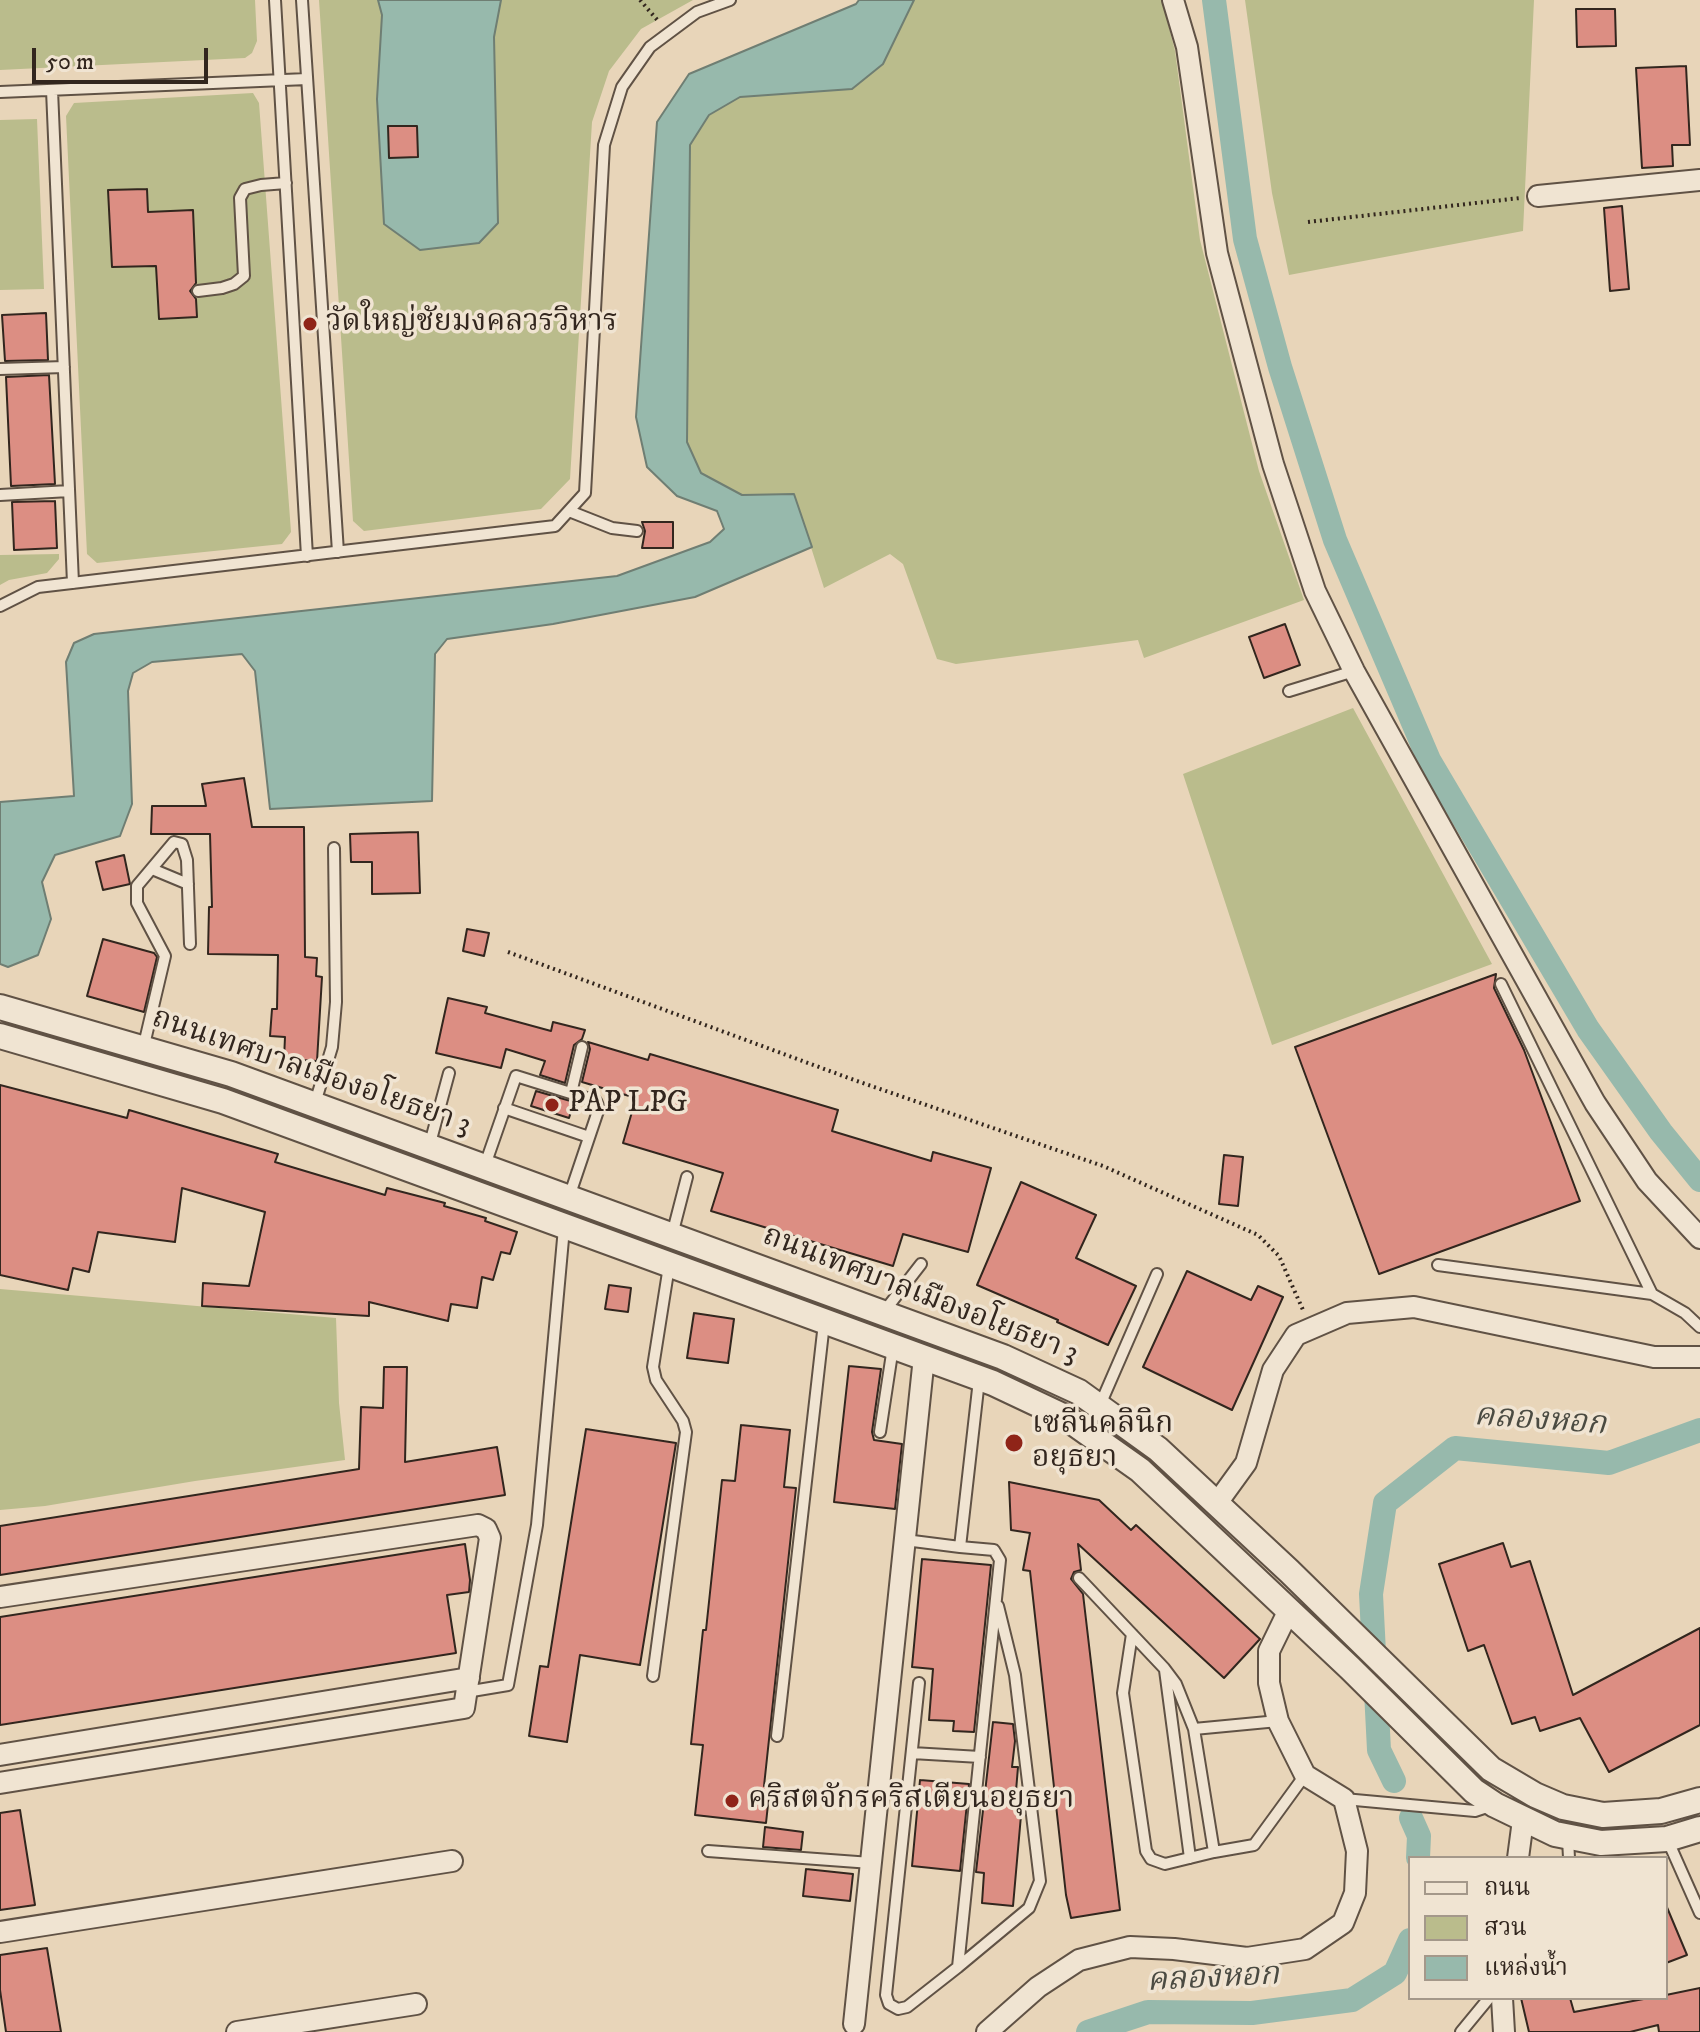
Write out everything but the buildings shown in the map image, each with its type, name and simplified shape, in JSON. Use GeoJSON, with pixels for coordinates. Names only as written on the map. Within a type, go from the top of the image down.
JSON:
{"type":"FeatureCollection","features":[{"type":"Feature","properties":{"kind":"street"},"geometry":{"type":"LineString","coordinates":[[1173,0],[1187,47],[1217,253],[1273,464],[1315,591],[1354,671],[1595,1103],[1647,1181],[1700,1238]]}},
{"type":"Feature","properties":{"kind":"street"},"geometry":{"type":"LineString","coordinates":[[1538,196],[1700,180]]}},
{"type":"Feature","properties":{"kind":"street","name":"ถนนเทศบาลเมืองอโยธยา 3"},"geometry":{"type":"LineString","coordinates":[[0,1007],[231,1074],[1003,1357],[1079,1392],[1158,1449],[1289,1571],[1491,1769],[1535,1795],[1563,1807],[1603,1815],[1661,1811],[1700,1800]]}},
{"type":"Feature","properties":{"kind":"street","name":"ถนนเทศบาลเมืองอโยธยา 3"},"geometry":{"type":"LineString","coordinates":[[0,1036],[223,1101],[980,1378],[1065,1417],[1140,1470],[1474,1791],[1495,1805],[1555,1834],[1568,1847],[1667,1839],[1700,1829]]}},
{"type":"Feature","properties":{"kind":"street"},"geometry":{"type":"LineString","coordinates":[[540,1217],[560,1194]]}},
{"type":"Feature","properties":{"kind":"street"},"geometry":{"type":"LineString","coordinates":[[1217,1503],[1246,1463],[1273,1370],[1296,1335],[1347,1313],[1414,1307],[1654,1357],[1700,1357]]}},
{"type":"Feature","properties":{"kind":"street"},"geometry":{"type":"LineString","coordinates":[[854,2024],[924,1357]]}},
{"type":"Feature","properties":{"kind":"street"},"geometry":{"type":"LineString","coordinates":[[0,1597],[478,1525],[486,1529],[490,1538],[464,1708],[0,1783]]}},
{"type":"Feature","properties":{"kind":"street"},"geometry":{"type":"LineString","coordinates":[[987,2032],[1038,1987],[1079,1960],[1130,1947],[1247,1958],[1305,1949],[1343,1923],[1355,1893],[1357,1851],[1344,1799],[1305,1775],[1278,1721],[1269,1683],[1269,1651],[1278,1628],[1295,1616]]}},
{"type":"Feature","properties":{"kind":"street"},"geometry":{"type":"LineString","coordinates":[[0,1755],[349,1698],[468,1685]]}},
{"type":"Feature","properties":{"kind":"street"},"geometry":{"type":"LineString","coordinates":[[349,1698],[354,1725]]}},
{"type":"Feature","properties":{"kind":"street"},"geometry":{"type":"LineString","coordinates":[[276,1710],[280,1738]]}},
{"type":"Feature","properties":{"kind":"street"},"geometry":{"type":"LineString","coordinates":[[199,1722],[204,1750]]}},
{"type":"Feature","properties":{"kind":"street"},"geometry":{"type":"LineString","coordinates":[[128,1734],[132,1761]]}},
{"type":"Feature","properties":{"kind":"street"},"geometry":{"type":"LineString","coordinates":[[58,1745],[62,1773]]}},
{"type":"Feature","properties":{"kind":"street"},"geometry":{"type":"LineString","coordinates":[[1518,1856],[1523,1820]]}},
{"type":"Feature","properties":{"kind":"street"},"geometry":{"type":"LineString","coordinates":[[0,1932],[452,1861]]}},
{"type":"Feature","properties":{"kind":"street"},"geometry":{"type":"LineString","coordinates":[[1502,2000],[1504,2032]]}},
{"type":"Feature","properties":{"kind":"street"},"geometry":{"type":"LineString","coordinates":[[237,2032],[416,2004]]}},
{"type":"Feature","properties":{"kind":"lane"},"geometry":{"type":"LineString","coordinates":[[275,0],[307,556]]}},
{"type":"Feature","properties":{"kind":"lane"},"geometry":{"type":"LineString","coordinates":[[302,0],[338,552]]}},
{"type":"Feature","properties":{"kind":"lane"},"geometry":{"type":"LineString","coordinates":[[0,606],[38,587],[555,526],[585,493],[604,145],[622,87],[650,47],[697,12],[730,0]]}},
{"type":"Feature","properties":{"kind":"lane"},"geometry":{"type":"LineString","coordinates":[[0,92],[307,79]]}},
{"type":"Feature","properties":{"kind":"lane"},"geometry":{"type":"LineString","coordinates":[[52,90],[73,583]]}},
{"type":"Feature","properties":{"kind":"lane"},"geometry":{"type":"LineString","coordinates":[[198,291],[234,284],[244,276],[240,198],[245,189],[286,183]]}},
{"type":"Feature","properties":{"kind":"lane"},"geometry":{"type":"LineString","coordinates":[[0,369],[64,367]]}},
{"type":"Feature","properties":{"kind":"lane"},"geometry":{"type":"LineString","coordinates":[[0,495],[69,491]]}},
{"type":"Feature","properties":{"kind":"lane"},"geometry":{"type":"LineString","coordinates":[[569,511],[612,528],[637,531]]}},
{"type":"Feature","properties":{"kind":"lane"},"geometry":{"type":"LineString","coordinates":[[1289,691],[1354,671]]}},
{"type":"Feature","properties":{"kind":"lane"},"geometry":{"type":"LineString","coordinates":[[143,1049],[165,965],[164,951],[137,903],[137,886],[174,842],[182,844],[187,860],[190,944]]}},
{"type":"Feature","properties":{"kind":"lane"},"geometry":{"type":"LineString","coordinates":[[314,1105],[332,1047],[335,1017],[334,848]]}},
{"type":"Feature","properties":{"kind":"lane"},"geometry":{"type":"LineString","coordinates":[[152,869],[188,884]]}},
{"type":"Feature","properties":{"kind":"lane"},"geometry":{"type":"LineString","coordinates":[[1501,984],[1652,1294]]}},
{"type":"Feature","properties":{"kind":"lane"},"geometry":{"type":"LineString","coordinates":[[571,1093],[582,1047]]}},
{"type":"Feature","properties":{"kind":"lane"},"geometry":{"type":"LineString","coordinates":[[429,1147],[449,1073]]}},
{"type":"Feature","properties":{"kind":"lane"},"geometry":{"type":"LineString","coordinates":[[484,1167],[516,1076],[596,1101],[598,1105],[589,1137],[560,1194]]}},
{"type":"Feature","properties":{"kind":"lane"},"geometry":{"type":"LineString","coordinates":[[504,1108],[589,1137]]}},
{"type":"Feature","properties":{"kind":"lane"},"geometry":{"type":"LineString","coordinates":[[672,1235],[687,1177]]}},
{"type":"Feature","properties":{"kind":"lane"},"geometry":{"type":"LineString","coordinates":[[468,1685],[508,1685],[537,1525],[565,1226]]}},
{"type":"Feature","properties":{"kind":"lane"},"geometry":{"type":"LineString","coordinates":[[653,1676],[686,1432],[683,1421],[656,1380],[653,1367],[669,1264]]}},
{"type":"Feature","properties":{"kind":"lane"},"geometry":{"type":"LineString","coordinates":[[882,1313],[921,1264]]}},
{"type":"Feature","properties":{"kind":"lane"},"geometry":{"type":"LineString","coordinates":[[1438,1265],[1652,1294],[1685,1313],[1700,1327]]}},
{"type":"Feature","properties":{"kind":"lane"},"geometry":{"type":"LineString","coordinates":[[1099,1407],[1157,1274]]}},
{"type":"Feature","properties":{"kind":"lane"},"geometry":{"type":"LineString","coordinates":[[777,1736],[824,1321]]}},
{"type":"Feature","properties":{"kind":"lane"},"geometry":{"type":"LineString","coordinates":[[880,1432],[893,1346]]}},
{"type":"Feature","properties":{"kind":"lane"},"geometry":{"type":"LineString","coordinates":[[960,1547],[980,1378]]}},
{"type":"Feature","properties":{"kind":"lane"},"geometry":{"type":"LineString","coordinates":[[905,1540],[994,1550],[1000,1560],[958,1967]]}},
{"type":"Feature","properties":{"kind":"lane"},"geometry":{"type":"LineString","coordinates":[[1079,1578],[1176,1684],[1194,1729],[1214,1852]]}},
{"type":"Feature","properties":{"kind":"lane"},"geometry":{"type":"LineString","coordinates":[[919,1683],[886,1995],[889,2004],[898,2009],[907,2007],[1029,1908],[1040,1881],[1015,1675],[996,1596]]}},
{"type":"Feature","properties":{"kind":"lane"},"geometry":{"type":"LineString","coordinates":[[1132,1634],[1123,1693],[1146,1851],[1151,1859],[1165,1864],[1254,1845],[1305,1775]]}},
{"type":"Feature","properties":{"kind":"lane"},"geometry":{"type":"LineString","coordinates":[[1164,1668],[1190,1858]]}},
{"type":"Feature","properties":{"kind":"lane"},"geometry":{"type":"LineString","coordinates":[[1194,1729],[1278,1721]]}},
{"type":"Feature","properties":{"kind":"lane"},"geometry":{"type":"LineString","coordinates":[[912,1753],[980,1757]]}},
{"type":"Feature","properties":{"kind":"lane"},"geometry":{"type":"LineString","coordinates":[[1344,1799],[1475,1811],[1495,1805]]}},
{"type":"Feature","properties":{"kind":"lane"},"geometry":{"type":"LineString","coordinates":[[1667,1839],[1700,1913]]}},
{"type":"Feature","properties":{"kind":"lane"},"geometry":{"type":"LineString","coordinates":[[708,1851],[871,1863]]}},
{"type":"Feature","properties":{"kind":"lane"},"geometry":{"type":"LineString","coordinates":[[1461,2032],[1487,2000]]}},
{"type":"Feature","properties":{"kind":"path"},"geometry":{"type":"LineString","coordinates":[[640,0],[668,33]]}},
{"type":"Feature","properties":{"kind":"path"},"geometry":{"type":"LineString","coordinates":[[1308,222],[1538,196]]}},
{"type":"Feature","properties":{"kind":"path"},"geometry":{"type":"LineString","coordinates":[[508,952],[854,1080],[1103,1166],[1258,1235],[1279,1256],[1310,1327]]}},
{"type":"Feature","properties":{"kind":"green space"},"geometry":{"type":"Polygon","coordinates":[[[0,0],[255,0],[257,41],[252,53],[245,58],[0,70],[0,0]]]}},
{"type":"Feature","properties":{"kind":"green space"},"geometry":{"type":"Polygon","coordinates":[[[319,0],[378,0],[382,15],[494,37],[501,0],[693,0],[641,29],[609,71],[592,122],[570,479],[541,509],[364,531],[353,521],[319,0]]]}},
{"type":"Feature","properties":{"kind":"green space"},"geometry":{"type":"Polygon","coordinates":[[[914,0],[1162,0],[1175,51],[1200,240],[1259,471],[1304,600],[1144,658],[1138,640],[956,664],[937,659],[903,564],[890,554],[824,588],[794,494],[742,495],[701,473],[687,442],[690,145],[709,115],[740,97],[852,89],[883,64],[914,0]]]}},
{"type":"Feature","properties":{"kind":"green space"},"geometry":{"type":"Polygon","coordinates":[[[1245,0],[1534,0],[1523,231],[1289,275],[1272,193],[1245,0]]]}},
{"type":"Feature","properties":{"kind":"green space"},"geometry":{"type":"Polygon","coordinates":[[[253,93],[259,103],[291,532],[282,544],[97,563],[87,554],[66,116],[74,103],[253,93]]]}},
{"type":"Feature","properties":{"kind":"green space"},"geometry":{"type":"Polygon","coordinates":[[[37,119],[44,289],[0,290],[0,120],[37,119]]]}},
{"type":"Feature","properties":{"kind":"green space"},"geometry":{"type":"Polygon","coordinates":[[[59,554],[59,559],[47,573],[9,580],[0,585],[0,555],[59,554]]]}},
{"type":"Feature","properties":{"kind":"green space"},"geometry":{"type":"Polygon","coordinates":[[[1353,708],[1492,964],[1272,1045],[1183,774],[1353,708]]]}},
{"type":"Feature","properties":{"kind":"green space"},"geometry":{"type":"Polygon","coordinates":[[[0,1289],[336,1318],[345,1460],[45,1506],[0,1510],[0,1289]]]}},
{"type":"Feature","properties":{"kind":"water"},"geometry":{"type":"Polygon","coordinates":[[[378,0],[501,0],[494,37],[498,223],[479,243],[420,250],[384,224],[377,99],[382,15],[378,0]]]}},
{"type":"Feature","properties":{"kind":"water"},"geometry":{"type":"Polygon","coordinates":[[[859,0],[914,0],[883,64],[852,89],[740,97],[709,115],[690,145],[687,442],[701,473],[742,495],[794,494],[812,547],[695,597],[553,624],[447,639],[435,654],[432,801],[270,809],[255,671],[242,654],[152,662],[133,673],[128,691],[132,804],[120,836],[55,855],[42,882],[51,919],[38,955],[8,967],[0,964],[0,802],[74,796],[66,662],[74,643],[94,634],[617,576],[710,542],[724,529],[717,511],[677,496],[647,467],[636,417],[657,122],[689,74],[856,4],[859,0]]]}},
{"type":"Feature","properties":{"kind":"waterway"},"geometry":{"type":"LineString","coordinates":[[1214,0],[1245,239],[1280,367],[1335,540],[1429,760],[1588,1029],[1661,1132],[1700,1180]]}},
{"type":"Feature","properties":{"kind":"waterway","name":"คลองหอก"},"geometry":{"type":"LineString","coordinates":[[1394,1781],[1379,1750],[1371,1594],[1385,1503],[1455,1448],[1609,1463],[1700,1430]]}},
{"type":"Feature","properties":{"kind":"waterway","name":"คลองหอก"},"geometry":{"type":"LineString","coordinates":[[1411,1818],[1419,1836],[1418,1856]]}},
{"type":"Feature","properties":{"kind":"waterway","name":"คลองหอก"},"geometry":{"type":"LineString","coordinates":[[1088,2032],[1148,2012],[1252,2013],[1352,2000],[1395,1973],[1408,1944]]}},
{"type":"Feature","properties":{"kind":"place","name":"วัดใหญ่ชัยมงคลวรวิหาร"},"geometry":{"type":"Point","coordinates":[310,324]}},
{"type":"Feature","properties":{"kind":"place","name":"PAP LPG"},"geometry":{"type":"Point","coordinates":[552,1105]}},
{"type":"Feature","properties":{"kind":"place","name":"เซลีนคลินิก อยุธยา"},"geometry":{"type":"Point","coordinates":[1014,1443]}},
{"type":"Feature","properties":{"kind":"place","name":"คริสตจักรคริสเตียนอยุธยา"},"geometry":{"type":"Point","coordinates":[732,1801]}}]}
